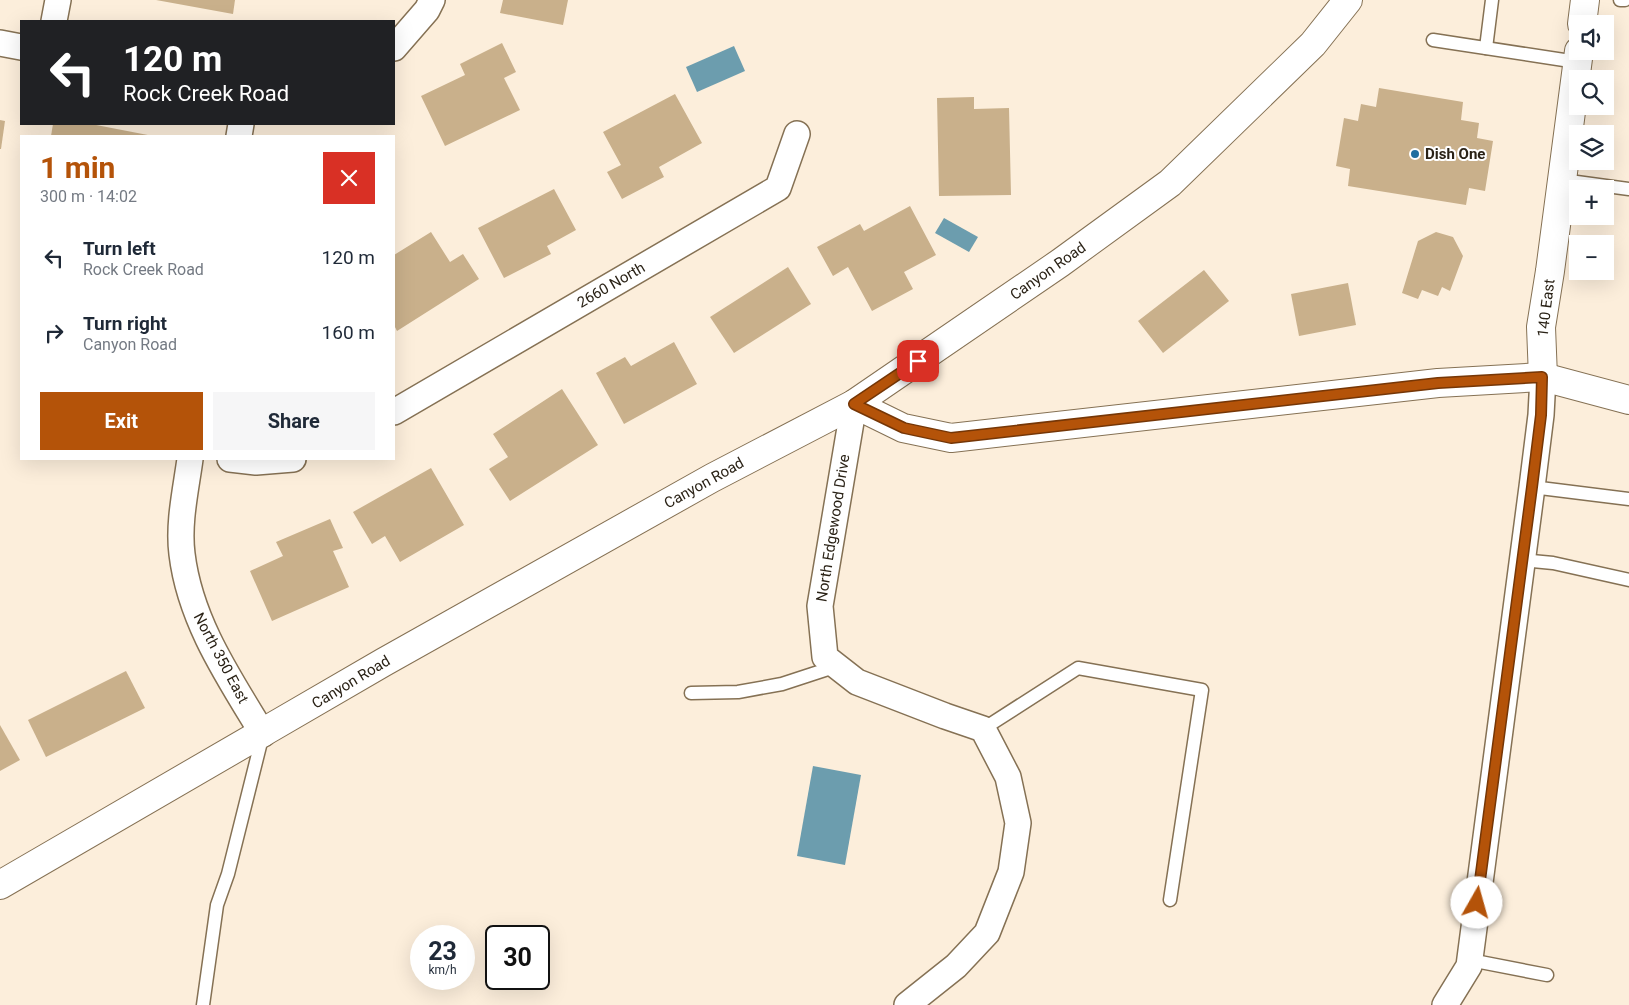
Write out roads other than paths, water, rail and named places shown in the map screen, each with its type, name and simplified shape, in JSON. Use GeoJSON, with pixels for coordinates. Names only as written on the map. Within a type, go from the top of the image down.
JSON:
{"type":"FeatureCollection","features":[{"type":"Feature","properties":{"kind":"main road","name":"Canyon Road"},"geometry":{"type":"LineString","coordinates":[[0,885],[384,662],[686,492],[854,404],[1060,263],[1170,183],[1313,44],[1348,0]]}},
{"type":"Feature","properties":{"kind":"main road"},"geometry":{"type":"LineString","coordinates":[[1583,15],[1585,0]]}},
{"type":"Feature","properties":{"kind":"main road","name":"140 East"},"geometry":{"type":"LineString","coordinates":[[1542,377],[1541,327],[1577,60]]}},
{"type":"Feature","properties":{"kind":"main road"},"geometry":{"type":"LineString","coordinates":[[854,404],[904,428],[951,438],[1438,383],[1542,377],[1629,400]]}},
{"type":"Feature","properties":{"kind":"street"},"geometry":{"type":"LineString","coordinates":[[54,20],[58,0]]}},
{"type":"Feature","properties":{"kind":"street"},"geometry":{"type":"LineString","coordinates":[[395,47],[427,10],[432,0]]}},
{"type":"Feature","properties":{"kind":"street"},"geometry":{"type":"LineString","coordinates":[[0,43],[20,47]]}},
{"type":"Feature","properties":{"kind":"street","name":"2660 North"},"geometry":{"type":"LineString","coordinates":[[395,411],[778,188],[797,134]]}},
{"type":"Feature","properties":{"kind":"street","name":"140 East"},"geometry":{"type":"LineString","coordinates":[[1445,1005],[1469,966],[1470,960],[1541,415],[1542,377]]}},
{"type":"Feature","properties":{"kind":"street","name":"North Edgewood Drive"},"geometry":{"type":"LineString","coordinates":[[854,404],[820,606],[825,656],[857,682],[983,729]]}},
{"type":"Feature","properties":{"kind":"street","name":"North 350 East"},"geometry":{"type":"LineString","coordinates":[[190,460],[184,499],[182,552],[189,592],[203,629],[263,734]]}},
{"type":"Feature","properties":{"kind":"street"},"geometry":{"type":"LineString","coordinates":[[239,460],[256,462],[281,460]]}},
{"type":"Feature","properties":{"kind":"street"},"geometry":{"type":"LineString","coordinates":[[907,1005],[956,966],[987,932],[1011,872],[1018,823],[1008,777],[983,729]]}},
{"type":"Feature","properties":{"kind":"lane"},"geometry":{"type":"LineString","coordinates":[[1486,48],[1492,0]]}},
{"type":"Feature","properties":{"kind":"lane"},"geometry":{"type":"LineString","coordinates":[[1620,0],[1625,0]]}},
{"type":"Feature","properties":{"kind":"lane"},"geometry":{"type":"LineString","coordinates":[[1433,40],[1486,48],[1569,55]]}},
{"type":"Feature","properties":{"kind":"lane"},"geometry":{"type":"LineString","coordinates":[[1562,180],[1629,189]]}},
{"type":"Feature","properties":{"kind":"lane"},"geometry":{"type":"LineString","coordinates":[[1532,487],[1629,499]]}},
{"type":"Feature","properties":{"kind":"lane"},"geometry":{"type":"LineString","coordinates":[[1522,560],[1553,563],[1629,580]]}},
{"type":"Feature","properties":{"kind":"lane"},"geometry":{"type":"LineString","coordinates":[[691,693],[738,692],[782,684],[837,666]]}},
{"type":"Feature","properties":{"kind":"lane"},"geometry":{"type":"LineString","coordinates":[[983,729],[1078,668],[1202,690],[1170,900]]}},
{"type":"Feature","properties":{"kind":"lane"},"geometry":{"type":"LineString","coordinates":[[202,1005],[217,905],[228,874],[263,734]]}},
{"type":"Feature","properties":{"kind":"lane"},"geometry":{"type":"LineString","coordinates":[[1470,960],[1547,975]]}},
{"type":"Feature","properties":{"kind":"water"},"geometry":{"type":"Polygon","coordinates":[[[734,46],[745,71],[697,92],[686,67],[734,46]]]}},
{"type":"Feature","properties":{"kind":"water"},"geometry":{"type":"Polygon","coordinates":[[[944,218],[978,237],[969,252],[935,233],[944,218]]]}},
{"type":"Feature","properties":{"kind":"water"},"geometry":{"type":"Polygon","coordinates":[[[813,766],[861,775],[845,865],[797,856],[813,766]]]}},
{"type":"Feature","properties":{"kind":"place","name":"Dish One"},"geometry":{"type":"Point","coordinates":[1415,154]}}]}
